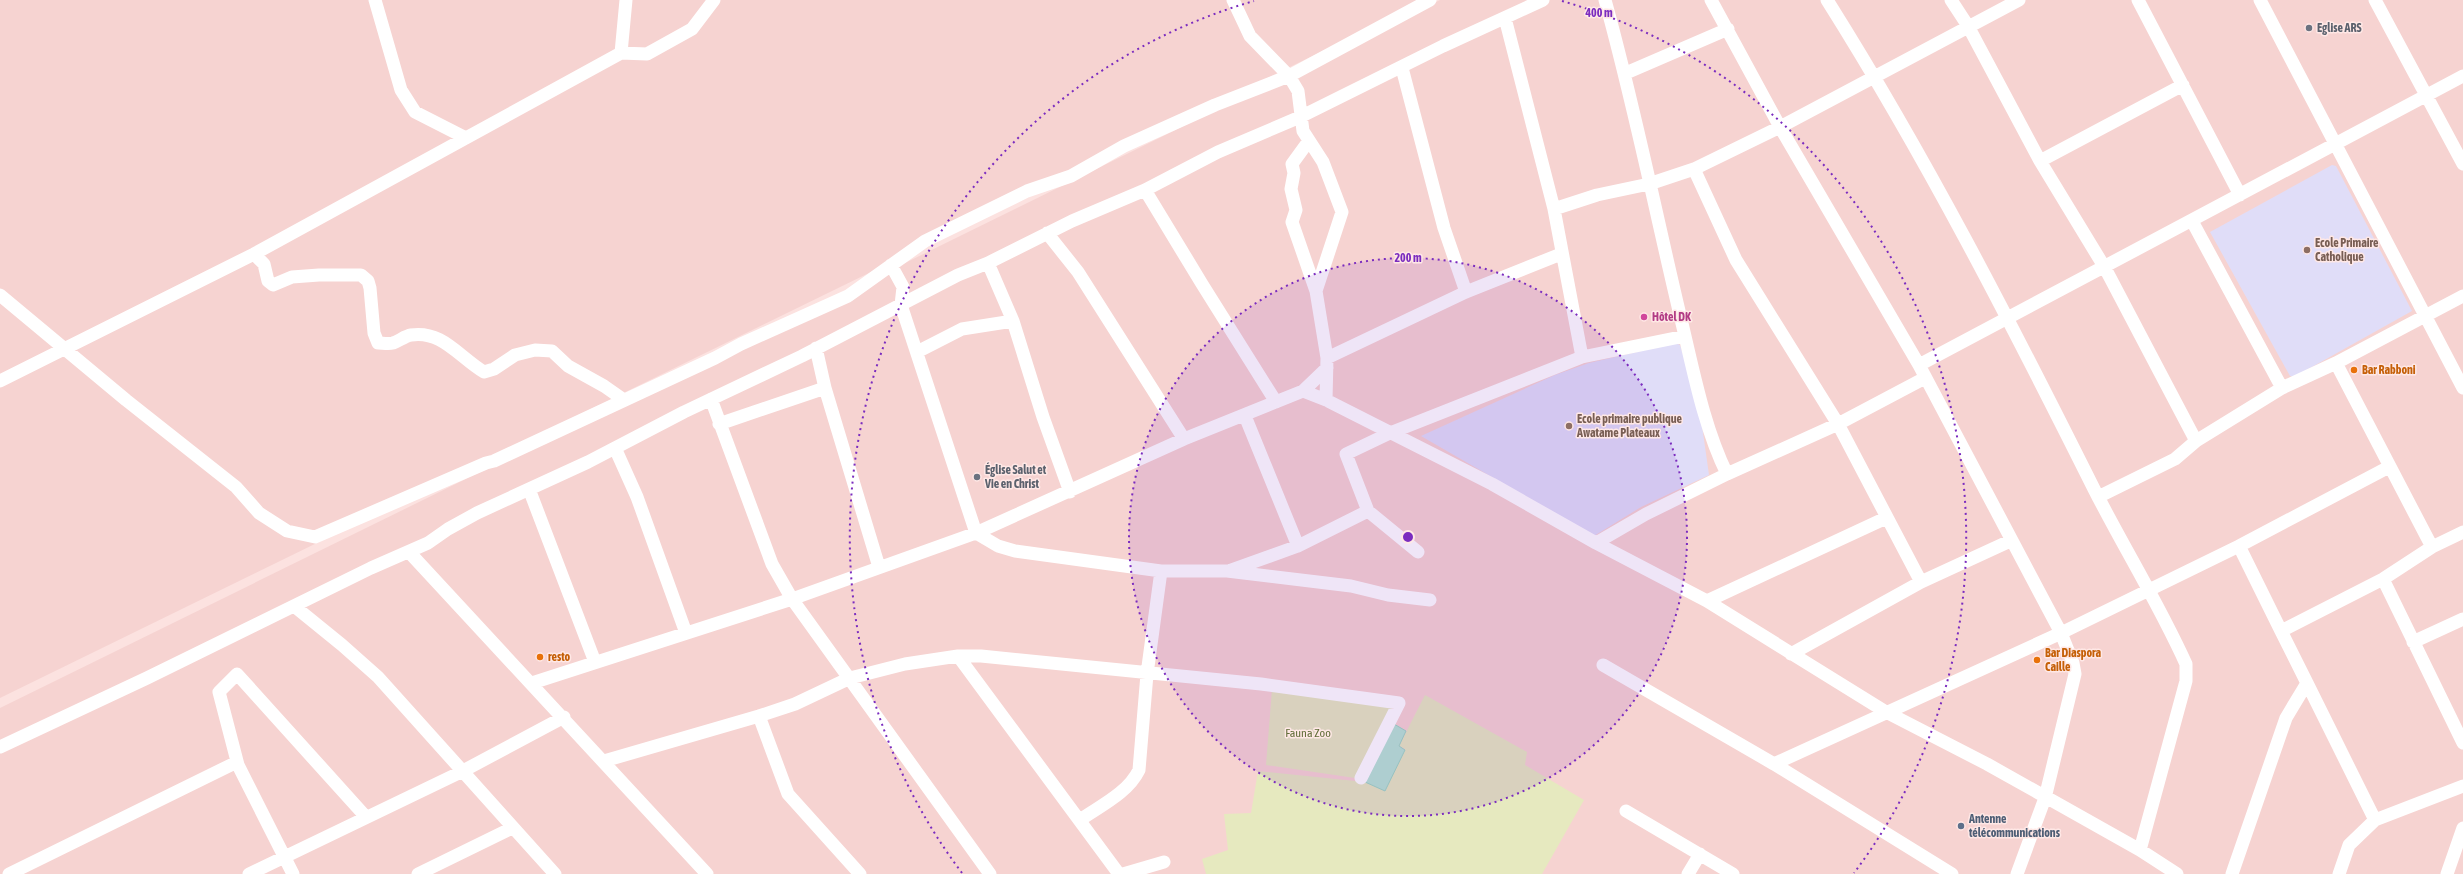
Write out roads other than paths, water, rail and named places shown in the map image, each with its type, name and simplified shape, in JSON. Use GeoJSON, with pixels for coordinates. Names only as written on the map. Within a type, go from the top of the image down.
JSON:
{"type":"FeatureCollection","features":[{"type":"Feature","properties":{"kind":"street"},"geometry":{"type":"LineString","coordinates":[[375,0],[401,90],[415,112],[466,138]]}},
{"type":"Feature","properties":{"kind":"street"},"geometry":{"type":"LineString","coordinates":[[621,53],[626,0]]}},
{"type":"Feature","properties":{"kind":"street"},"geometry":{"type":"LineString","coordinates":[[0,381],[254,254],[621,53],[647,54],[692,29],[714,0]]}},
{"type":"Feature","properties":{"kind":"street"},"geometry":{"type":"LineString","coordinates":[[1232,0],[1250,36],[1288,76],[1298,91],[1300,117],[1308,142],[1323,162],[1342,212],[1316,291]]}},
{"type":"Feature","properties":{"kind":"street"},"geometry":{"type":"LineString","coordinates":[[0,295],[190,452],[236,487],[259,513],[288,531],[316,537],[486,462],[494,461],[848,296],[924,240],[1027,191],[1071,176],[1124,146],[1215,105],[1288,76],[1430,0]]}},
{"type":"Feature","properties":{"kind":"street"},"geometry":{"type":"LineString","coordinates":[[0,747],[372,568],[428,543],[448,529],[477,513],[615,448],[816,348],[958,275],[988,263],[1047,233],[1145,190],[1218,152],[1300,117],[1402,68],[1443,46],[1543,0]]}},
{"type":"Feature","properties":{"kind":"street"},"geometry":{"type":"LineString","coordinates":[[1605,0],[1626,73],[1649,184],[1685,336],[1715,450],[1727,474]]}},
{"type":"Feature","properties":{"kind":"street"},"geometry":{"type":"LineString","coordinates":[[1711,0],[1780,127],[1919,366],[2010,541],[2061,633],[2073,663],[2075,674],[2046,798],[2017,874]]}},
{"type":"Feature","properties":{"kind":"street"},"geometry":{"type":"LineString","coordinates":[[1827,0],[1875,76],[2009,318],[2098,497],[2186,664],[2186,681],[2140,850]]}},
{"type":"Feature","properties":{"kind":"street"},"geometry":{"type":"LineString","coordinates":[[1952,0],[1968,26],[2040,161],[2105,268],[2196,441]]}},
{"type":"Feature","properties":{"kind":"street"},"geometry":{"type":"LineString","coordinates":[[1554,209],[1597,195],[1649,184],[1694,169],[1780,127],[2019,0]]}},
{"type":"Feature","properties":{"kind":"street"},"geometry":{"type":"LineString","coordinates":[[2138,0],[2240,195]]}},
{"type":"Feature","properties":{"kind":"street"},"geometry":{"type":"LineString","coordinates":[[2260,0],[2297,74],[2336,144],[2463,388]]}},
{"type":"Feature","properties":{"kind":"street"},"geometry":{"type":"LineString","coordinates":[[2375,0],[2463,164]]}},
{"type":"Feature","properties":{"kind":"street"},"geometry":{"type":"LineString","coordinates":[[1505,18],[1554,209],[1561,254],[1582,357]]}},
{"type":"Feature","properties":{"kind":"street"},"geometry":{"type":"LineString","coordinates":[[1626,73],[1728,29]]}},
{"type":"Feature","properties":{"kind":"street"},"geometry":{"type":"LineString","coordinates":[[1402,68],[1444,228],[1466,292]]}},
{"type":"Feature","properties":{"kind":"street"},"geometry":{"type":"LineString","coordinates":[[1919,366],[2463,76]]}},
{"type":"Feature","properties":{"kind":"street"},"geometry":{"type":"LineString","coordinates":[[2040,161],[2183,85]]}},
{"type":"Feature","properties":{"kind":"street"},"geometry":{"type":"LineString","coordinates":[[1308,142],[1292,164],[1294,174],[1291,189],[1296,210],[1292,222],[1316,291],[1327,363],[1326,400]]}},
{"type":"Feature","properties":{"kind":"street"},"geometry":{"type":"LineString","coordinates":[[1694,169],[1740,266],[1838,424],[1886,518],[1921,582]]}},
{"type":"Feature","properties":{"kind":"street"},"geometry":{"type":"LineString","coordinates":[[1145,190],[1276,402]]}},
{"type":"Feature","properties":{"kind":"street"},"geometry":{"type":"LineString","coordinates":[[2192,221],[2282,388]]}},
{"type":"Feature","properties":{"kind":"street"},"geometry":{"type":"LineString","coordinates":[[1047,233],[1078,272],[1184,439]]}},
{"type":"Feature","properties":{"kind":"street"},"geometry":{"type":"LineString","coordinates":[[254,254],[264,264],[268,280],[273,284],[292,277],[312,275],[361,276],[368,281],[370,288],[374,333],[378,342],[393,343],[410,335],[429,335],[443,340],[471,364],[484,372],[494,369],[515,355],[535,350],[552,351],[568,366],[604,386],[624,400]]}},
{"type":"Feature","properties":{"kind":"street"},"geometry":{"type":"LineString","coordinates":[[532,683],[792,599],[976,533],[1070,492],[1184,439],[1245,416],[1303,391],[1327,363],[1466,292],[1561,254]]}},
{"type":"Feature","properties":{"kind":"street"},"geometry":{"type":"LineString","coordinates":[[988,263],[1013,321],[1043,417],[1070,492]]}},
{"type":"Feature","properties":{"kind":"street"},"geometry":{"type":"LineString","coordinates":[[891,265],[903,287],[901,305],[976,533],[998,546],[1015,551],[1161,571],[1227,571],[1351,586],[1388,595],[1430,600]]}},
{"type":"Feature","properties":{"kind":"street"},"geometry":{"type":"LineString","coordinates":[[2098,497],[2175,459],[2196,441],[2282,388],[2336,364],[2463,296]]}},
{"type":"Feature","properties":{"kind":"street"},"geometry":{"type":"LineString","coordinates":[[917,352],[962,329],[1013,321]]}},
{"type":"Feature","properties":{"kind":"street"},"geometry":{"type":"LineString","coordinates":[[1418,552],[1368,511],[1346,454],[1390,433],[1582,357],[1685,336]]}},
{"type":"Feature","properties":{"kind":"street"},"geometry":{"type":"LineString","coordinates":[[816,348],[825,388],[879,567]]}},
{"type":"Feature","properties":{"kind":"street"},"geometry":{"type":"LineString","coordinates":[[2336,364],[2432,547]]}},
{"type":"Feature","properties":{"kind":"street"},"geometry":{"type":"LineString","coordinates":[[1596,543],[1646,514],[1727,474],[1838,424],[1925,378]]}},
{"type":"Feature","properties":{"kind":"street"},"geometry":{"type":"LineString","coordinates":[[719,424],[825,388]]}},
{"type":"Feature","properties":{"kind":"street"},"geometry":{"type":"LineString","coordinates":[[1303,391],[1326,400],[1492,484],[1596,543],[1707,601],[1790,654],[1886,712],[1987,764],[2140,850],[2177,874]]}},
{"type":"Feature","properties":{"kind":"street"},"geometry":{"type":"LineString","coordinates":[[711,399],[772,564],[792,599],[990,874]]}},
{"type":"Feature","properties":{"kind":"street"},"geometry":{"type":"LineString","coordinates":[[1245,416],[1298,546]]}},
{"type":"Feature","properties":{"kind":"street"},"geometry":{"type":"LineString","coordinates":[[615,448],[637,497],[686,633]]}},
{"type":"Feature","properties":{"kind":"street"},"geometry":{"type":"LineString","coordinates":[[1774,764],[2061,633],[2239,546],[2389,467]]}},
{"type":"Feature","properties":{"kind":"street"},"geometry":{"type":"LineString","coordinates":[[529,488],[595,662]]}},
{"type":"Feature","properties":{"kind":"street"},"geometry":{"type":"LineString","coordinates":[[1227,571],[1298,546],[1368,511]]}},
{"type":"Feature","properties":{"kind":"street"},"geometry":{"type":"LineString","coordinates":[[1707,601],[1886,518]]}},
{"type":"Feature","properties":{"kind":"street"},"geometry":{"type":"LineString","coordinates":[[2281,631],[2383,579],[2432,547],[2463,532]]}},
{"type":"Feature","properties":{"kind":"street"},"geometry":{"type":"LineString","coordinates":[[1790,654],[1921,582],[2010,541]]}},
{"type":"Feature","properties":{"kind":"street"},"geometry":{"type":"LineString","coordinates":[[2239,546],[2375,820]]}},
{"type":"Feature","properties":{"kind":"street"},"geometry":{"type":"LineString","coordinates":[[409,552],[564,717],[708,874]]}},
{"type":"Feature","properties":{"kind":"street"},"geometry":{"type":"LineString","coordinates":[[1080,820],[1124,790],[1134,781],[1139,770],[1146,674],[1161,571]]}},
{"type":"Feature","properties":{"kind":"street"},"geometry":{"type":"LineString","coordinates":[[2383,579],[2413,642],[2459,726],[2463,743]]}},
{"type":"Feature","properties":{"kind":"street"},"geometry":{"type":"LineString","coordinates":[[294,606],[342,644],[378,677],[461,772],[555,874]]}},
{"type":"Feature","properties":{"kind":"street"},"geometry":{"type":"LineString","coordinates":[[2413,642],[2463,619]]}},
{"type":"Feature","properties":{"kind":"street"},"geometry":{"type":"LineString","coordinates":[[958,656],[1119,874]]}},
{"type":"Feature","properties":{"kind":"street"},"geometry":{"type":"LineString","coordinates":[[604,761],[759,716],[795,704],[850,678],[905,664],[958,656],[1006,657],[1146,674],[1261,684],[1398,703],[1361,778]]}},
{"type":"Feature","properties":{"kind":"street"},"geometry":{"type":"LineString","coordinates":[[1603,665],[1774,764],[1933,869],[1952,874]]}},
{"type":"Feature","properties":{"kind":"street"},"geometry":{"type":"LineString","coordinates":[[293,874],[238,765],[219,692],[238,674],[366,817]]}},
{"type":"Feature","properties":{"kind":"street"},"geometry":{"type":"LineString","coordinates":[[2232,874],[2286,718],[2307,683]]}},
{"type":"Feature","properties":{"kind":"street"},"geometry":{"type":"LineString","coordinates":[[759,716],[788,794],[855,872]]}},
{"type":"Feature","properties":{"kind":"street"},"geometry":{"type":"LineString","coordinates":[[249,874],[461,772],[564,717]]}},
{"type":"Feature","properties":{"kind":"street"},"geometry":{"type":"LineString","coordinates":[[9,874],[235,763],[238,765]]}},
{"type":"Feature","properties":{"kind":"street"},"geometry":{"type":"LineString","coordinates":[[2339,874],[2349,845],[2375,820],[2463,786]]}},
{"type":"Feature","properties":{"kind":"street"},"geometry":{"type":"LineString","coordinates":[[1626,812],[1733,874]]}},
{"type":"Feature","properties":{"kind":"street"},"geometry":{"type":"LineString","coordinates":[[418,874],[512,828]]}},
{"type":"Feature","properties":{"kind":"street"},"geometry":{"type":"LineString","coordinates":[[2447,874],[2463,828]]}},
{"type":"Feature","properties":{"kind":"street"},"geometry":{"type":"LineString","coordinates":[[1688,874],[1700,854]]}},
{"type":"Feature","properties":{"kind":"street"},"geometry":{"type":"LineString","coordinates":[[1123,874],[1164,862]]}},
{"type":"Feature","properties":{"kind":"place","name":"Eglise ARS"},"geometry":{"type":"Point","coordinates":[2309,28]}},
{"type":"Feature","properties":{"kind":"place","name":"Ecole Primaire Catholique"},"geometry":{"type":"Point","coordinates":[2307,250]}},
{"type":"Feature","properties":{"kind":"place","name":"Hôtel DK"},"geometry":{"type":"Point","coordinates":[1644,317]}},
{"type":"Feature","properties":{"kind":"place","name":"Bar Rabboni"},"geometry":{"type":"Point","coordinates":[2354,370]}},
{"type":"Feature","properties":{"kind":"place","name":"Ecole primaire publique Awatame Plateaux"},"geometry":{"type":"Point","coordinates":[1569,426]}},
{"type":"Feature","properties":{"kind":"place","name":"Église Salut et Vie en Christ"},"geometry":{"type":"Point","coordinates":[977,477]}},
{"type":"Feature","properties":{"kind":"place","name":"resto"},"geometry":{"type":"Point","coordinates":[540,657]}},
{"type":"Feature","properties":{"kind":"place","name":"Bar Diaspora Caille"},"geometry":{"type":"Point","coordinates":[2037,660]}},
{"type":"Feature","properties":{"kind":"place","name":"Antenne télécommunications"},"geometry":{"type":"Point","coordinates":[1961,826]}},
{"type":"Feature","properties":{"kind":"park label","name":"Fauna Zoo"},"geometry":{"type":"Point","coordinates":[1308,733]}}]}
